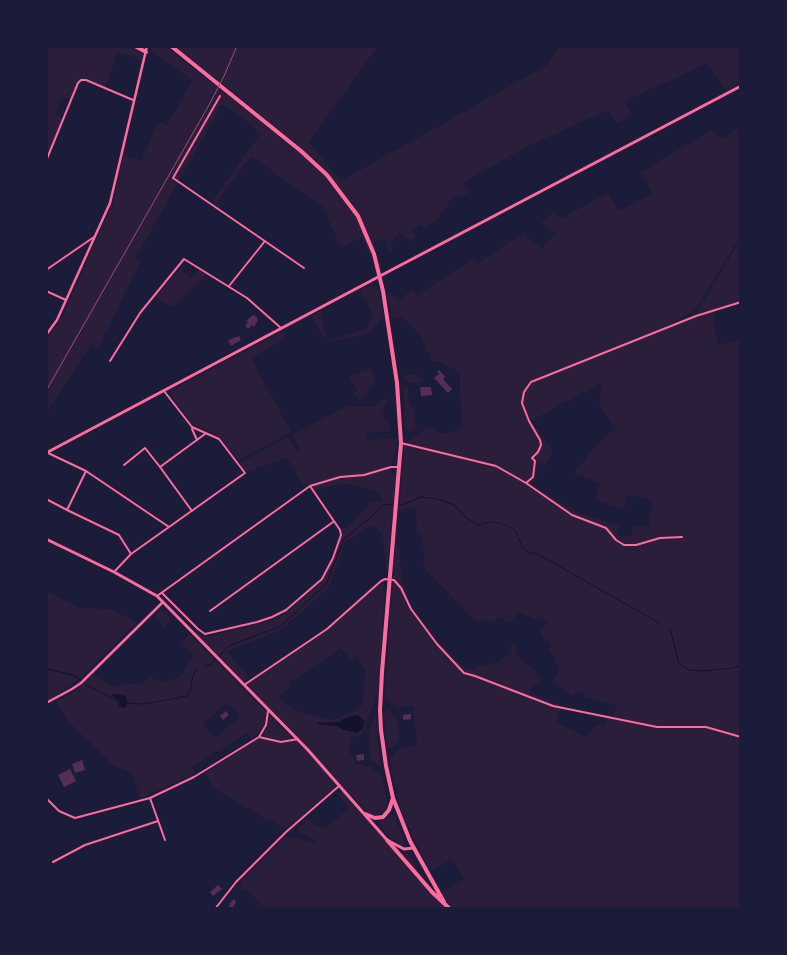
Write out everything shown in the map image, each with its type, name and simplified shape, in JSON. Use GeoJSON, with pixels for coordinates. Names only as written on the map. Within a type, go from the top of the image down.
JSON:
{"type":"FeatureCollection","features":[{"type":"Feature","properties":{"kind":"highway"},"geometry":{"type":"LineString","coordinates":[[135,46],[146,52]]}},
{"type":"Feature","properties":{"kind":"highway"},"geometry":{"type":"LineString","coordinates":[[171,46],[301,151],[336,185],[358,216],[374,254],[380,276],[397,383],[400,443],[380,710],[385,758],[393,798],[414,848],[444,902]]}},
{"type":"Feature","properties":{"kind":"highway"},"geometry":{"type":"LineString","coordinates":[[365,814],[375,818],[383,817],[389,810],[393,798]]}},
{"type":"Feature","properties":{"kind":"highway"},"geometry":{"type":"LineString","coordinates":[[387,840],[432,892],[450,909]]}},
{"type":"Feature","properties":{"kind":"main road"},"geometry":{"type":"LineString","coordinates":[[47,453],[741,86]]}},
{"type":"Feature","properties":{"kind":"main road"},"geometry":{"type":"LineString","coordinates":[[46,540],[114,572],[157,596],[298,740],[387,840],[404,849],[414,848]]}},
{"type":"Feature","properties":{"kind":"street"},"geometry":{"type":"LineString","coordinates":[[46,335],[57,320],[110,203],[147,46]]}},
{"type":"Feature","properties":{"kind":"street"},"geometry":{"type":"LineString","coordinates":[[46,162],[78,83],[81,80],[86,80],[134,100]]}},
{"type":"Feature","properties":{"kind":"street"},"geometry":{"type":"LineString","coordinates":[[220,96],[173,178],[304,268]]}},
{"type":"Feature","properties":{"kind":"street"},"geometry":{"type":"LineString","coordinates":[[46,270],[94,237]]}},
{"type":"Feature","properties":{"kind":"street"},"geometry":{"type":"LineString","coordinates":[[229,286],[265,241]]}},
{"type":"Feature","properties":{"kind":"street"},"geometry":{"type":"LineString","coordinates":[[110,361],[140,314],[184,259],[247,298],[281,328]]}},
{"type":"Feature","properties":{"kind":"street"},"geometry":{"type":"LineString","coordinates":[[46,291],[66,300]]}},
{"type":"Feature","properties":{"kind":"street"},"geometry":{"type":"LineString","coordinates":[[526,483],[533,477],[534,461],[532,458],[538,452],[540,445],[540,440],[522,403],[524,392],[531,382],[696,316],[741,302]]}},
{"type":"Feature","properties":{"kind":"street"},"geometry":{"type":"LineString","coordinates":[[114,572],[131,554],[245,474],[222,442],[216,437],[195,429],[164,390]]}},
{"type":"Feature","properties":{"kind":"street"},"geometry":{"type":"LineString","coordinates":[[190,424],[197,440]]}},
{"type":"Feature","properties":{"kind":"street"},"geometry":{"type":"LineString","coordinates":[[160,467],[206,434]]}},
{"type":"Feature","properties":{"kind":"street"},"geometry":{"type":"LineString","coordinates":[[400,443],[496,466],[526,483],[572,515],[606,528],[616,540],[624,545],[636,545],[660,538],[682,537]]}},
{"type":"Feature","properties":{"kind":"street"},"geometry":{"type":"LineString","coordinates":[[124,465],[145,448],[192,511]]}},
{"type":"Feature","properties":{"kind":"street"},"geometry":{"type":"LineString","coordinates":[[47,453],[86,471],[169,527]]}},
{"type":"Feature","properties":{"kind":"street"},"geometry":{"type":"LineString","coordinates":[[157,596],[310,486],[340,477],[364,475],[391,467],[399,467]]}},
{"type":"Feature","properties":{"kind":"street"},"geometry":{"type":"LineString","coordinates":[[67,510],[86,471]]}},
{"type":"Feature","properties":{"kind":"street"},"geometry":{"type":"LineString","coordinates":[[162,593],[205,634],[257,622],[286,610],[324,576],[333,558],[340,535],[340,530],[310,486]]}},
{"type":"Feature","properties":{"kind":"street"},"geometry":{"type":"LineString","coordinates":[[48,500],[119,535],[131,554]]}},
{"type":"Feature","properties":{"kind":"street"},"geometry":{"type":"LineString","coordinates":[[210,611],[333,522]]}},
{"type":"Feature","properties":{"kind":"street"},"geometry":{"type":"LineString","coordinates":[[244,685],[327,629],[381,581],[390,579],[398,584],[410,609],[437,644],[464,673],[553,706],[665,728],[706,728],[741,737]]}},
{"type":"Feature","properties":{"kind":"street"},"geometry":{"type":"LineString","coordinates":[[46,703],[72,689],[85,679],[163,602]]}},
{"type":"Feature","properties":{"kind":"street"},"geometry":{"type":"LineString","coordinates":[[46,798],[59,811],[75,818],[150,798],[194,777],[258,736],[266,725],[268,711]]}},
{"type":"Feature","properties":{"kind":"street"},"geometry":{"type":"LineString","coordinates":[[258,736],[281,742],[298,740]]}},
{"type":"Feature","properties":{"kind":"street"},"geometry":{"type":"LineString","coordinates":[[215,909],[236,882],[286,832],[340,785]]}},
{"type":"Feature","properties":{"kind":"street"},"geometry":{"type":"LineString","coordinates":[[150,798],[165,840]]}},
{"type":"Feature","properties":{"kind":"street"},"geometry":{"type":"LineString","coordinates":[[53,862],[85,845],[158,821]]}},
{"type":"Feature","properties":{"kind":"shaded area"},"geometry":{"type":"Polygon","coordinates":[[[46,46],[130,46],[143,54],[141,60],[118,52],[105,87],[81,80],[71,100],[62,97],[54,115],[64,119],[50,151],[46,149],[46,46]]]}},
{"type":"Feature","properties":{"kind":"shaded area"},"geometry":{"type":"Polygon","coordinates":[[[152,46],[165,46],[300,152],[326,176],[356,217],[365,235],[371,255],[362,237],[341,248],[323,207],[251,156],[215,204],[212,201],[261,133],[222,104],[135,259],[140,262],[97,350],[91,344],[46,414],[46,340],[62,317],[113,203],[124,154],[141,161],[159,122],[167,126],[192,80],[151,50],[152,46]]]}},
{"type":"Feature","properties":{"kind":"shaded area"},"geometry":{"type":"Polygon","coordinates":[[[174,46],[378,46],[309,142],[341,181],[547,65],[560,46],[741,46],[741,82],[726,91],[708,63],[625,101],[632,115],[617,123],[608,110],[526,147],[464,182],[469,192],[462,197],[458,194],[448,202],[450,204],[438,215],[440,218],[425,227],[420,224],[412,232],[416,236],[411,242],[399,233],[391,243],[394,247],[389,253],[385,238],[372,244],[353,205],[329,174],[316,161],[174,46]]]}},
{"type":"Feature","properties":{"kind":"shaded area"},"geometry":{"type":"Polygon","coordinates":[[[741,126],[741,235],[695,310],[657,331],[696,314],[741,239],[741,301],[715,309],[714,319],[717,344],[741,341],[741,909],[454,909],[441,893],[464,880],[452,859],[430,871],[402,814],[390,763],[397,750],[417,745],[413,706],[396,708],[388,700],[385,692],[395,548],[399,546],[402,579],[412,608],[439,642],[464,668],[476,669],[476,666],[499,662],[508,655],[512,644],[515,645],[517,653],[528,666],[543,680],[529,690],[530,692],[562,706],[556,717],[558,723],[585,737],[596,725],[606,725],[607,717],[630,721],[614,717],[616,705],[585,697],[585,694],[576,691],[574,696],[556,685],[553,677],[559,672],[549,649],[551,646],[539,631],[548,623],[541,617],[537,621],[518,611],[511,623],[497,617],[493,622],[476,620],[465,611],[421,564],[425,563],[421,534],[417,533],[415,508],[410,507],[401,511],[399,508],[404,444],[429,426],[439,433],[448,433],[462,427],[460,372],[438,361],[432,362],[420,334],[401,316],[392,319],[387,293],[399,300],[411,290],[417,295],[473,259],[478,263],[523,233],[542,249],[555,233],[541,223],[553,212],[562,218],[607,193],[619,211],[653,194],[641,172],[712,130],[723,139],[741,126]],[[602,383],[584,394],[582,392],[568,403],[567,401],[531,421],[553,451],[545,466],[538,462],[536,466],[537,476],[531,485],[581,514],[619,525],[617,535],[631,537],[633,524],[648,528],[652,500],[628,495],[624,509],[594,500],[600,483],[574,473],[604,436],[615,430],[599,403],[602,383]]]}},
{"type":"Feature","properties":{"kind":"shaded area"},"geometry":{"type":"Polygon","coordinates":[[[180,269],[192,278],[199,269],[207,274],[173,308],[155,298],[180,269]]]}},
{"type":"Feature","properties":{"kind":"shaded area"},"geometry":{"type":"Polygon","coordinates":[[[369,286],[375,287],[379,291],[383,315],[371,333],[341,340],[327,341],[367,328],[373,314],[360,290],[369,286]]]}},
{"type":"Feature","properties":{"kind":"shaded area"},"geometry":{"type":"Polygon","coordinates":[[[321,311],[327,341],[311,316],[321,311]]]}},
{"type":"Feature","properties":{"kind":"shaded area"},"geometry":{"type":"Polygon","coordinates":[[[283,331],[287,338],[251,358],[291,432],[238,460],[222,440],[213,433],[191,424],[173,399],[172,390],[283,331]]]}},
{"type":"Feature","properties":{"kind":"shaded area"},"geometry":{"type":"Polygon","coordinates":[[[371,368],[376,385],[372,386],[359,400],[354,394],[357,390],[349,377],[371,368]]]}},
{"type":"Feature","properties":{"kind":"shaded area"},"geometry":{"type":"Polygon","coordinates":[[[407,374],[420,375],[423,381],[419,381],[419,384],[407,382],[403,379],[403,376],[407,374]]]}},
{"type":"Feature","properties":{"kind":"shaded area"},"geometry":{"type":"Polygon","coordinates":[[[403,387],[408,387],[409,405],[414,408],[415,427],[411,432],[405,428],[403,387]]]}},
{"type":"Feature","properties":{"kind":"shaded area"},"geometry":{"type":"Polygon","coordinates":[[[387,398],[388,402],[384,407],[383,413],[389,423],[390,431],[365,433],[366,440],[397,438],[397,446],[388,468],[396,477],[387,573],[381,531],[371,526],[345,542],[329,587],[281,630],[227,651],[250,678],[243,681],[195,633],[197,631],[208,636],[219,634],[272,620],[287,612],[323,581],[334,558],[343,530],[368,506],[370,501],[381,502],[381,492],[349,484],[334,485],[314,492],[310,484],[304,487],[287,458],[246,472],[239,463],[289,437],[297,452],[300,450],[292,435],[348,406],[374,407],[380,400],[387,398]]]}},
{"type":"Feature","properties":{"kind":"shaded area"},"geometry":{"type":"Polygon","coordinates":[[[382,583],[385,589],[379,692],[361,735],[357,738],[355,735],[350,739],[349,745],[350,754],[354,757],[355,764],[368,766],[382,776],[388,805],[384,812],[376,815],[367,813],[309,748],[245,684],[327,629],[376,586],[382,583]],[[341,648],[290,682],[290,688],[279,696],[283,701],[295,710],[334,720],[362,706],[365,668],[361,665],[357,656],[350,660],[341,648]],[[359,716],[345,718],[339,722],[316,722],[337,726],[344,730],[363,719],[359,716]]]}},
{"type":"Feature","properties":{"kind":"shaded area"},"geometry":{"type":"Polygon","coordinates":[[[46,591],[80,608],[111,609],[137,623],[78,680],[46,701],[46,591]]]}},
{"type":"Feature","properties":{"kind":"shaded area"},"geometry":{"type":"Polygon","coordinates":[[[161,611],[172,619],[164,627],[154,616],[161,611]]]}},
{"type":"Feature","properties":{"kind":"shaded area"},"geometry":{"type":"Polygon","coordinates":[[[190,634],[266,712],[264,727],[251,739],[247,733],[192,767],[195,773],[140,798],[132,773],[114,766],[69,722],[56,702],[74,692],[93,675],[113,687],[143,683],[150,676],[161,683],[176,678],[184,672],[193,655],[181,643],[190,634]],[[228,702],[203,723],[215,738],[241,717],[228,702]]]}},
{"type":"Feature","properties":{"kind":"shaded area"},"geometry":{"type":"Polygon","coordinates":[[[113,694],[126,696],[127,704],[125,708],[119,707],[119,701],[113,694]]]}},
{"type":"Feature","properties":{"kind":"shaded area"},"geometry":{"type":"Polygon","coordinates":[[[386,708],[396,717],[399,738],[390,749],[388,748],[385,729],[384,716],[386,708]]]}},
{"type":"Feature","properties":{"kind":"shaded area"},"geometry":{"type":"Polygon","coordinates":[[[269,715],[293,739],[281,740],[261,736],[267,728],[269,715]]]}},
{"type":"Feature","properties":{"kind":"shaded area"},"geometry":{"type":"Polygon","coordinates":[[[357,715],[365,721],[362,729],[357,733],[337,726],[316,723],[339,722],[357,715]]]}},
{"type":"Feature","properties":{"kind":"shaded area"},"geometry":{"type":"Polygon","coordinates":[[[375,718],[381,768],[371,760],[370,754],[369,732],[375,718]]]}},
{"type":"Feature","properties":{"kind":"shaded area"},"geometry":{"type":"Polygon","coordinates":[[[259,738],[281,743],[297,741],[336,784],[332,790],[287,828],[282,828],[274,820],[268,820],[214,788],[205,773],[259,738]]]}},
{"type":"Feature","properties":{"kind":"shaded area"},"geometry":{"type":"Polygon","coordinates":[[[343,792],[445,909],[254,909],[260,902],[246,890],[241,889],[243,879],[284,838],[292,837],[314,844],[315,841],[299,832],[298,828],[310,818],[315,825],[326,828],[349,808],[337,794],[343,792]]]}},
{"type":"Feature","properties":{"kind":"shaded area"},"geometry":{"type":"Polygon","coordinates":[[[394,815],[405,843],[402,845],[390,838],[378,823],[379,820],[394,815]]]}},
{"type":"Feature","properties":{"kind":"shaded area"},"geometry":{"type":"Polygon","coordinates":[[[408,853],[422,876],[423,878],[401,854],[408,853]]]}},
{"type":"Feature","properties":{"kind":"building"},"geometry":{"type":"Polygon","coordinates":[[[253,315],[258,320],[254,327],[252,325],[248,329],[245,326],[248,322],[246,321],[253,315]]]}},
{"type":"Feature","properties":{"kind":"building"},"geometry":{"type":"Polygon","coordinates":[[[239,336],[241,340],[231,346],[228,340],[239,336]]]}},
{"type":"Feature","properties":{"kind":"building"},"geometry":{"type":"Polygon","coordinates":[[[439,370],[445,376],[443,379],[452,389],[448,393],[434,378],[439,374],[437,372],[439,370]]]}},
{"type":"Feature","properties":{"kind":"building"},"geometry":{"type":"Polygon","coordinates":[[[420,387],[431,387],[432,395],[421,396],[420,387]]]}},
{"type":"Feature","properties":{"kind":"building"},"geometry":{"type":"Polygon","coordinates":[[[226,711],[229,715],[223,720],[220,716],[226,711]]]}},
{"type":"Feature","properties":{"kind":"building"},"geometry":{"type":"Polygon","coordinates":[[[411,714],[411,719],[403,720],[403,715],[411,714]]]}},
{"type":"Feature","properties":{"kind":"building"},"geometry":{"type":"Polygon","coordinates":[[[364,754],[364,760],[357,761],[356,755],[364,754]]]}},
{"type":"Feature","properties":{"kind":"building"},"geometry":{"type":"Polygon","coordinates":[[[82,760],[85,770],[75,773],[72,764],[82,760]]]}},
{"type":"Feature","properties":{"kind":"building"},"geometry":{"type":"Polygon","coordinates":[[[70,769],[76,781],[64,787],[58,775],[70,769]]]}},
{"type":"Feature","properties":{"kind":"building"},"geometry":{"type":"Polygon","coordinates":[[[218,885],[222,889],[213,896],[210,892],[218,885]]]}},
{"type":"Feature","properties":{"kind":"building"},"geometry":{"type":"Polygon","coordinates":[[[234,899],[236,903],[229,909],[229,904],[234,899]]]}},
{"type":"Feature","properties":{"kind":"waterway"},"geometry":{"type":"LineString","coordinates":[[398,505],[403,505],[420,497],[438,499],[454,505],[465,517],[478,525],[490,522],[500,523],[515,530],[523,549],[531,554],[536,553],[659,623]]}},
{"type":"Feature","properties":{"kind":"waterway"},"geometry":{"type":"LineString","coordinates":[[204,666],[211,664],[229,646],[281,626],[327,583],[344,539],[371,517],[382,505],[394,504]]}},
{"type":"Feature","properties":{"kind":"waterway"},"geometry":{"type":"LineString","coordinates":[[670,629],[679,664],[689,670],[703,671],[732,668],[741,665]]}},
{"type":"Feature","properties":{"kind":"waterway"},"geometry":{"type":"LineString","coordinates":[[127,703],[144,704],[187,696],[197,668]]}},
{"type":"Feature","properties":{"kind":"waterway"},"geometry":{"type":"LineString","coordinates":[[46,669],[74,675],[85,684],[118,701]]}},
{"type":"Feature","properties":{"kind":"railway"},"geometry":{"type":"LineString","coordinates":[[46,391],[209,105],[237,46]]}}]}
